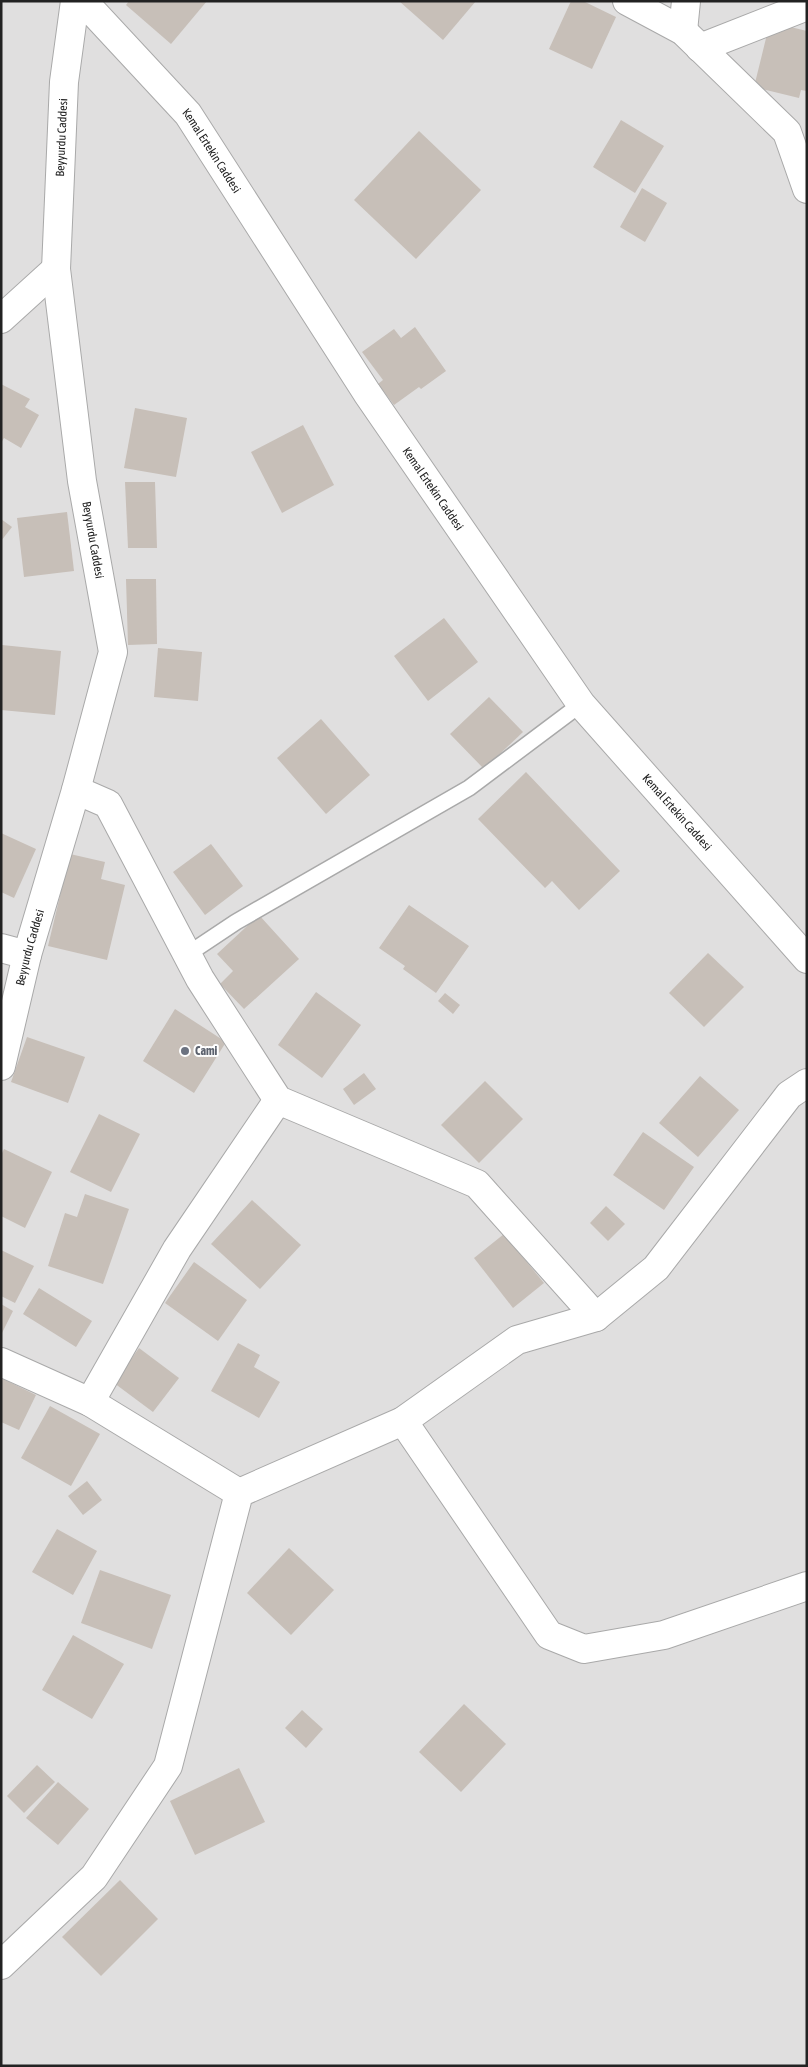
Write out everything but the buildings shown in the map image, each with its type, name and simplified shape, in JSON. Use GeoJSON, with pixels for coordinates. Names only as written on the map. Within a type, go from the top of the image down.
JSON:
{"type":"FeatureCollection","features":[{"type":"Feature","properties":{"kind":"street","name":"Beyyurdu Caddesi"},"geometry":{"type":"LineString","coordinates":[[1,1066],[27,955],[76,790],[113,652],[82,481],[56,269],[64,82],[75,1]]}},
{"type":"Feature","properties":{"kind":"street","name":"Kemal Ertekin Caddesi"},"geometry":{"type":"LineString","coordinates":[[83,1],[188,114],[368,393],[581,704],[807,959]]}},
{"type":"Feature","properties":{"kind":"street"},"geometry":{"type":"LineString","coordinates":[[627,1],[691,39],[787,132],[807,189]]}},
{"type":"Feature","properties":{"kind":"street"},"geometry":{"type":"LineString","coordinates":[[686,1],[691,39]]}},
{"type":"Feature","properties":{"kind":"street"},"geometry":{"type":"LineString","coordinates":[[691,39],[807,6]]}},
{"type":"Feature","properties":{"kind":"street"},"geometry":{"type":"LineString","coordinates":[[1,319],[56,269]]}},
{"type":"Feature","properties":{"kind":"street"},"geometry":{"type":"LineString","coordinates":[[76,790],[108,804],[200,979],[278,1100],[477,1184],[596,1317]]}},
{"type":"Feature","properties":{"kind":"street"},"geometry":{"type":"LineString","coordinates":[[1,948],[27,955]]}},
{"type":"Feature","properties":{"kind":"street"},"geometry":{"type":"LineString","coordinates":[[239,1493],[403,1421],[516,1340],[596,1317],[656,1268],[789,1095],[807,1083]]}},
{"type":"Feature","properties":{"kind":"street"},"geometry":{"type":"LineString","coordinates":[[90,1402],[177,1249],[278,1100]]}},
{"type":"Feature","properties":{"kind":"street"},"geometry":{"type":"LineString","coordinates":[[1,1362],[90,1402],[239,1493]]}},
{"type":"Feature","properties":{"kind":"street"},"geometry":{"type":"LineString","coordinates":[[403,1421],[549,1635],[584,1649],[664,1635],[807,1586]]}},
{"type":"Feature","properties":{"kind":"street"},"geometry":{"type":"LineString","coordinates":[[1,1965],[94,1877],[168,1766],[239,1493]]}},
{"type":"Feature","properties":{"kind":"lane"},"geometry":{"type":"LineString","coordinates":[[188,954],[236,922],[469,788],[581,704]]}},
{"type":"Feature","properties":{"kind":"shaded area"},"geometry":{"type":"Polygon","coordinates":[[[1,1],[807,1],[807,2066],[1,2066],[1,1]]]}},
{"type":"Feature","properties":{"kind":"place","name":"Cami"},"geometry":{"type":"Point","coordinates":[185,1051]}}]}
